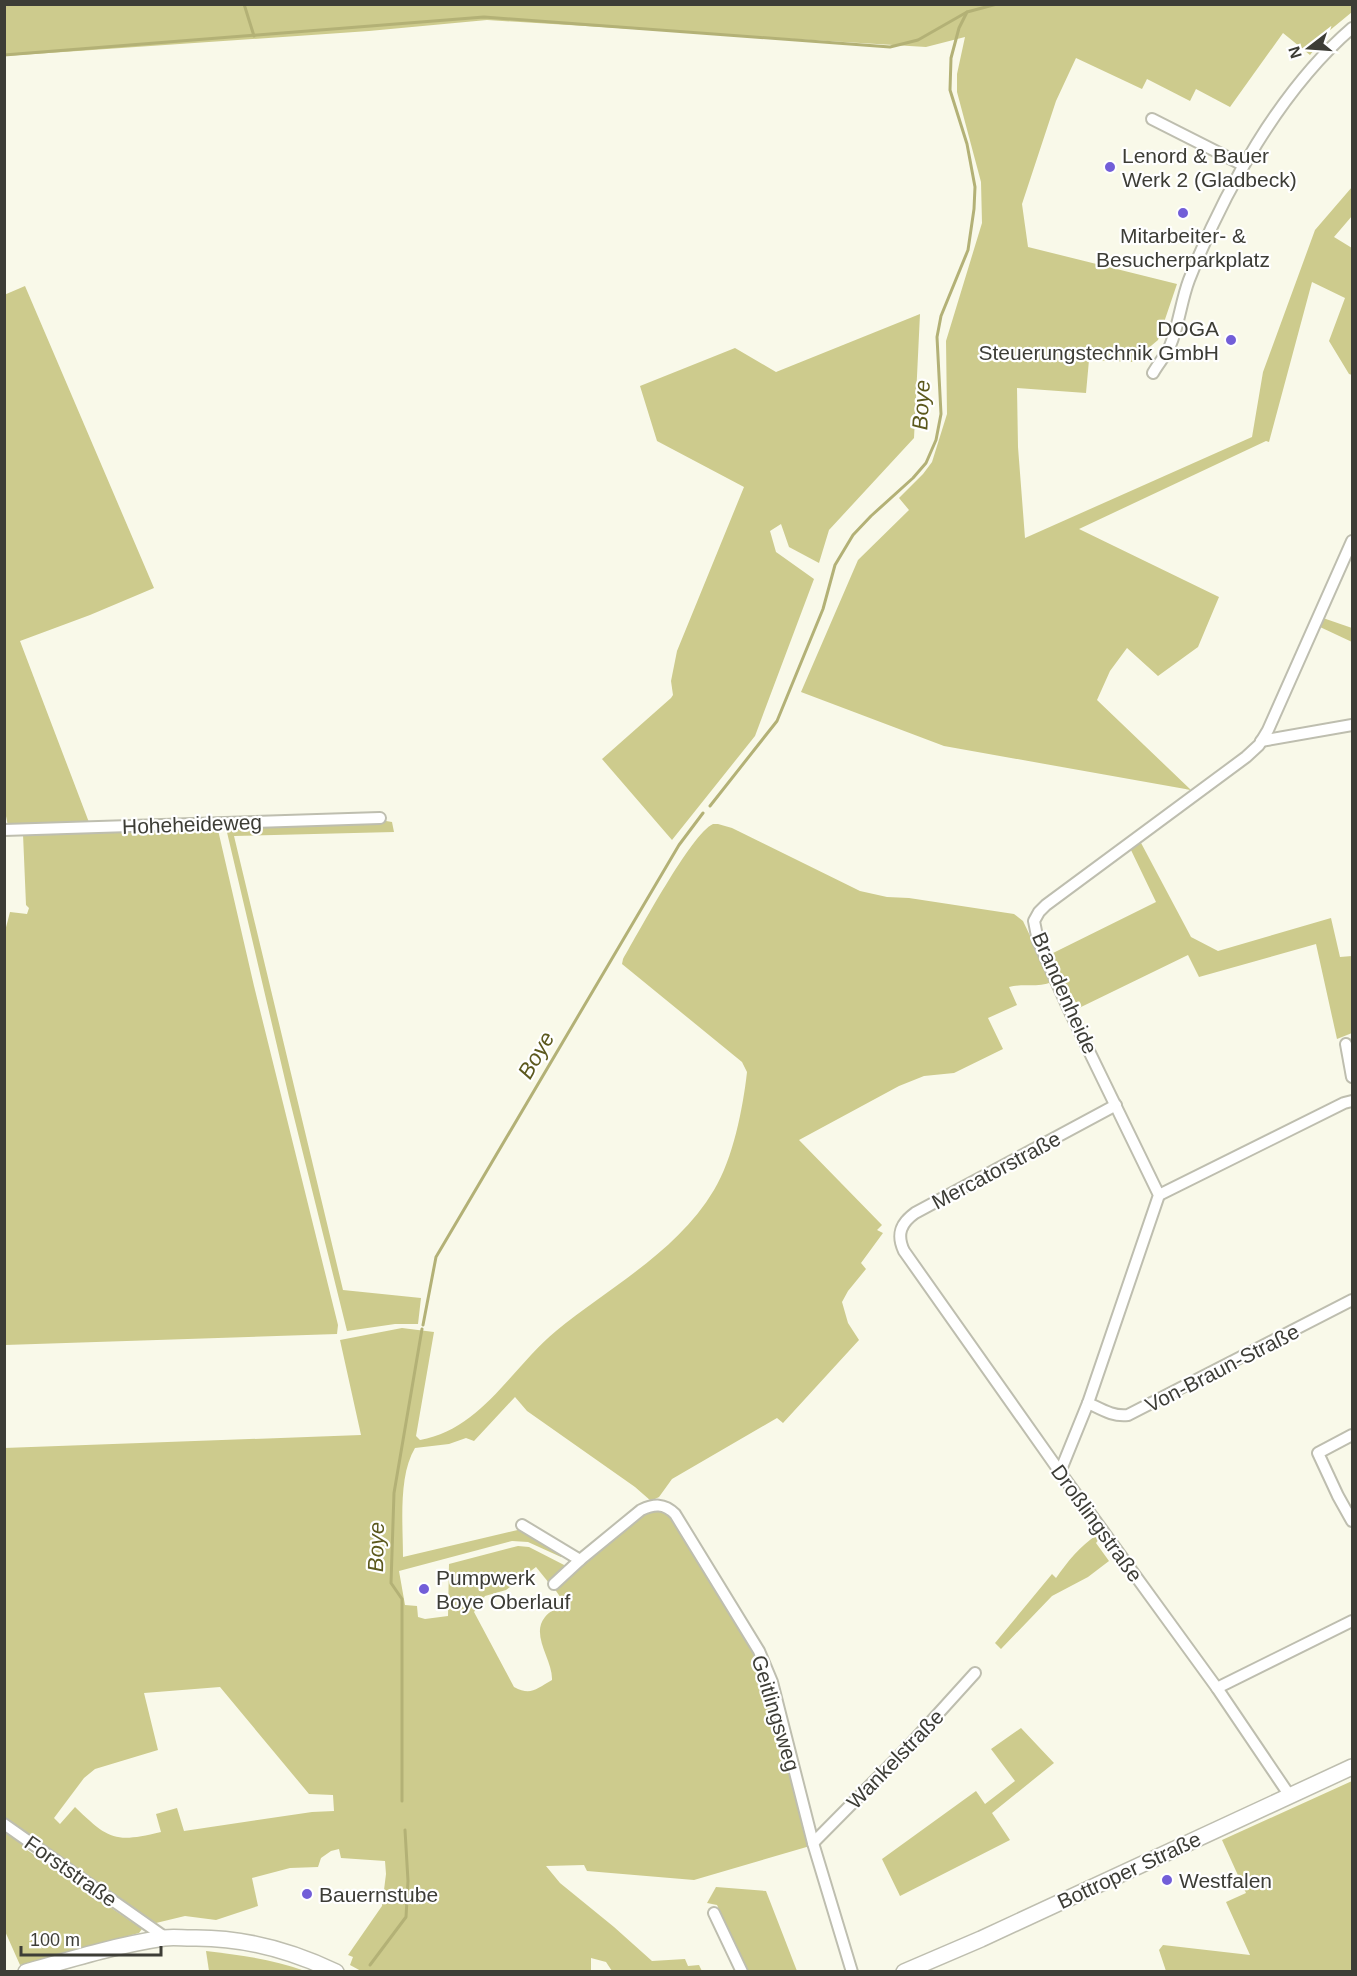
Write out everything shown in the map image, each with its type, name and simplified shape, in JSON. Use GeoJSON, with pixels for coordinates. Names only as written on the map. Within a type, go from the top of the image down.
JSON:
{"type":"FeatureCollection","features":[{"type":"Feature","properties":{"kind":"main road","name":"Bottroper Straße"},"geometry":{"type":"LineString","coordinates":[[904,1971],[981,1939],[1353,1767]]}},
{"type":"Feature","properties":{"kind":"main road"},"geometry":{"type":"LineString","coordinates":[[26,1971],[166,1938],[218,1938],[268,1946],[306,1957],[336,1971]]}},
{"type":"Feature","properties":{"kind":"street"},"geometry":{"type":"LineString","coordinates":[[1153,373],[1170,346],[1188,281],[1243,165],[1285,103],[1332,46],[1353,28]]}},
{"type":"Feature","properties":{"kind":"street"},"geometry":{"type":"LineString","coordinates":[[1152,119],[1243,165]]}},
{"type":"Feature","properties":{"kind":"street","name":"Brandenheide"},"geometry":{"type":"LineString","coordinates":[[1159,1195],[1071,1014],[1038,941],[1034,921],[1046,905],[1246,757],[1261,741],[1353,541]]}},
{"type":"Feature","properties":{"kind":"street"},"geometry":{"type":"LineString","coordinates":[[1261,741],[1353,726]]}},
{"type":"Feature","properties":{"kind":"street","name":"Hoheheideweg"},"geometry":{"type":"LineString","coordinates":[[4,830],[380,818]]}},
{"type":"Feature","properties":{"kind":"street"},"geometry":{"type":"LineString","coordinates":[[1346,1044],[1353,1077]]}},
{"type":"Feature","properties":{"kind":"street"},"geometry":{"type":"LineString","coordinates":[[1060,1472],[1088,1403],[1159,1195],[1344,1103],[1353,1101]]}},
{"type":"Feature","properties":{"kind":"street","name":"Mercatorstraße"},"geometry":{"type":"LineString","coordinates":[[904,1251],[900,1240],[901,1227],[905,1220],[915,1213],[1116,1105]]}},
{"type":"Feature","properties":{"kind":"street","name":"Droßlingstraße"},"geometry":{"type":"LineString","coordinates":[[904,1251],[1060,1472],[1217,1688],[1290,1796]]}},
{"type":"Feature","properties":{"kind":"street","name":"Von-Braun-Straße"},"geometry":{"type":"LineString","coordinates":[[1088,1403],[1112,1414],[1128,1415],[1353,1300]]}},
{"type":"Feature","properties":{"kind":"street"},"geometry":{"type":"LineString","coordinates":[[1353,1435],[1318,1454],[1353,1521]]}},
{"type":"Feature","properties":{"kind":"street","name":"Geitlingsweg"},"geometry":{"type":"LineString","coordinates":[[554,1584],[641,1510],[659,1505],[675,1514],[759,1651],[772,1682],[813,1843],[852,1971]]}},
{"type":"Feature","properties":{"kind":"street"},"geometry":{"type":"LineString","coordinates":[[522,1525],[580,1560]]}},
{"type":"Feature","properties":{"kind":"street"},"geometry":{"type":"LineString","coordinates":[[1217,1688],[1353,1621]]}},
{"type":"Feature","properties":{"kind":"street","name":"Wankelstraße"},"geometry":{"type":"LineString","coordinates":[[813,1843],[908,1747],[975,1673]]}},
{"type":"Feature","properties":{"kind":"street","name":"Forststraße"},"geometry":{"type":"LineString","coordinates":[[4,1824],[166,1938]]}},
{"type":"Feature","properties":{"kind":"street"},"geometry":{"type":"LineString","coordinates":[[714,1913],[742,1971]]}},
{"type":"Feature","properties":{"kind":"shaded area"},"geometry":{"type":"Polygon","coordinates":[[[4,5],[1352,5],[1352,12],[1329,31],[1310,55],[1283,33],[1230,107],[1196,89],[1190,101],[1147,79],[1142,89],[1076,58],[1056,101],[1022,204],[1028,247],[1177,284],[1158,340],[1132,362],[1089,360],[1086,393],[1017,388],[1018,447],[1025,538],[1252,437],[1263,372],[1315,230],[1352,187],[1352,216],[1334,237],[1352,248],[1352,375],[1349,374],[1329,341],[1345,298],[1312,282],[1269,442],[1266,441],[1079,529],[1219,597],[1198,647],[1158,676],[1127,648],[1110,671],[1097,700],[1191,790],[944,746],[801,692],[858,560],[909,510],[899,498],[932,462],[947,414],[946,341],[982,223],[981,182],[957,92],[957,74],[965,37],[926,47],[487,20],[369,31],[5,56],[4,5]]]}},
{"type":"Feature","properties":{"kind":"shaded area"},"geometry":{"type":"Polygon","coordinates":[[[25,286],[154,588],[20,641],[90,825],[8,826],[5,811],[4,295],[25,286]]]}},
{"type":"Feature","properties":{"kind":"shaded area"},"geometry":{"type":"Polygon","coordinates":[[[920,314],[914,438],[829,530],[819,563],[789,547],[781,524],[770,531],[776,552],[814,579],[755,736],[672,840],[602,759],[673,695],[671,681],[677,651],[744,487],[657,441],[640,386],[735,348],[776,372],[920,314]]]}},
{"type":"Feature","properties":{"kind":"shaded area"},"geometry":{"type":"Polygon","coordinates":[[[1323,618],[1352,628],[1352,642],[1320,627],[1323,618]]]}},
{"type":"Feature","properties":{"kind":"shaded area"},"geometry":{"type":"Polygon","coordinates":[[[392,822],[394,832],[234,836],[343,1290],[421,1298],[418,1324],[395,1324],[347,1331],[226,828],[392,822]]]}},
{"type":"Feature","properties":{"kind":"shaded area"},"geometry":{"type":"Polygon","coordinates":[[[713,824],[732,828],[860,891],[887,897],[909,898],[1014,914],[1023,921],[1052,982],[1009,987],[1017,1005],[988,1018],[1003,1049],[954,1073],[924,1076],[899,1086],[799,1140],[882,1225],[877,1230],[883,1233],[861,1263],[866,1269],[842,1302],[848,1323],[859,1340],[783,1423],[777,1418],[672,1479],[659,1497],[651,1501],[635,1487],[527,1411],[515,1397],[474,1441],[466,1438],[449,1444],[415,1448],[406,1472],[404,1486],[403,1557],[522,1529],[566,1556],[561,1557],[528,1542],[512,1541],[399,1571],[405,1605],[417,1606],[418,1617],[425,1619],[448,1616],[449,1564],[518,1546],[529,1547],[568,1567],[549,1583],[536,1567],[506,1590],[485,1596],[474,1612],[514,1687],[529,1691],[552,1680],[540,1632],[541,1624],[547,1615],[565,1604],[554,1588],[640,1516],[651,1510],[664,1511],[680,1529],[709,1581],[748,1638],[765,1674],[810,1846],[694,1880],[587,1871],[584,1865],[546,1866],[560,1883],[652,1961],[685,1959],[688,1966],[699,1965],[702,1971],[612,1971],[606,1962],[591,1958],[591,1971],[361,1971],[350,1965],[353,1957],[348,1955],[382,1906],[386,1874],[385,1861],[341,1858],[339,1849],[331,1851],[321,1858],[318,1867],[290,1868],[252,1878],[258,1906],[216,1920],[185,1916],[156,1923],[37,1840],[27,1850],[142,1929],[139,1933],[20,1965],[4,1929],[4,1448],[361,1435],[340,1340],[402,1328],[434,1332],[416,1436],[420,1440],[442,1434],[461,1424],[478,1411],[556,1331],[662,1250],[699,1212],[721,1178],[736,1133],[747,1072],[742,1062],[622,964],[666,885],[703,832],[713,824]],[[220,1687],[144,1693],[158,1750],[95,1769],[84,1778],[54,1818],[60,1824],[75,1807],[105,1832],[123,1838],[161,1832],[156,1814],[177,1808],[184,1831],[312,1812],[334,1811],[333,1795],[309,1794],[220,1687]]]}},
{"type":"Feature","properties":{"kind":"shaded area"},"geometry":{"type":"Polygon","coordinates":[[[218,830],[338,1325],[337,1334],[5,1345],[4,935],[10,912],[27,914],[29,908],[26,905],[23,834],[218,830]]]}},
{"type":"Feature","properties":{"kind":"shaded area"},"geometry":{"type":"Polygon","coordinates":[[[1140,841],[1191,937],[1218,951],[1331,918],[1340,957],[1352,956],[1352,1033],[1337,1039],[1316,944],[1199,977],[1188,955],[1079,1008],[1049,955],[1156,902],[1130,848],[1140,841]]]}},
{"type":"Feature","properties":{"kind":"shaded area"},"geometry":{"type":"Polygon","coordinates":[[[1097,1535],[1100,1538],[1096,1543],[1109,1561],[1088,1577],[1052,1596],[1001,1649],[995,1643],[1052,1574],[1056,1578],[1075,1554],[1097,1535]]]}},
{"type":"Feature","properties":{"kind":"shaded area"},"geometry":{"type":"Polygon","coordinates":[[[1021,1728],[1054,1763],[992,1813],[1010,1840],[900,1896],[882,1859],[976,1791],[985,1804],[1015,1781],[991,1749],[1021,1728]]]}},
{"type":"Feature","properties":{"kind":"shaded area"},"geometry":{"type":"Polygon","coordinates":[[[1352,1781],[1352,1971],[1166,1971],[1159,1950],[1163,1945],[1250,1955],[1226,1902],[1246,1893],[1222,1840],[1352,1781]]]}},
{"type":"Feature","properties":{"kind":"shaded area"},"geometry":{"type":"Polygon","coordinates":[[[716,1887],[766,1891],[797,1971],[746,1971],[717,1905],[707,1903],[716,1887]]]}},
{"type":"Feature","properties":{"kind":"shaded area"},"geometry":{"type":"Polygon","coordinates":[[[206,1951],[268,1960],[305,1971],[209,1971],[206,1951]]]}},
{"type":"Feature","properties":{"kind":"waterway"},"geometry":{"type":"LineString","coordinates":[[244,4],[254,36]]}},
{"type":"Feature","properties":{"kind":"waterway","name":"Boye"},"geometry":{"type":"LineString","coordinates":[[710,806],[777,721],[823,609],[835,565],[853,535],[913,478],[926,463],[936,440],[941,414],[937,337],[941,316],[968,250],[975,187],[967,144],[950,90],[951,58],[959,28],[967,12],[997,4]]}},
{"type":"Feature","properties":{"kind":"waterway"},"geometry":{"type":"LineString","coordinates":[[4,55],[484,17],[890,47],[918,40],[967,12]]}},
{"type":"Feature","properties":{"kind":"waterway","name":"Boye"},"geometry":{"type":"LineString","coordinates":[[423,1325],[436,1257],[679,845],[703,813]]}},
{"type":"Feature","properties":{"kind":"waterway","name":"Boye"},"geometry":{"type":"LineString","coordinates":[[402,1801],[402,1599],[391,1583],[394,1493],[422,1329]]}},
{"type":"Feature","properties":{"kind":"waterway","name":"Boye"},"geometry":{"type":"LineString","coordinates":[[370,1965],[406,1917],[408,1881],[405,1830]]}},
{"type":"Feature","properties":{"kind":"place","name":"Lenord & Bauer Werk 2 (Gladbeck)"},"geometry":{"type":"Point","coordinates":[1110,167]}},
{"type":"Feature","properties":{"kind":"place","name":"Mitarbeiter- & Besucherparkplatz"},"geometry":{"type":"Point","coordinates":[1183,213]}},
{"type":"Feature","properties":{"kind":"place","name":"DOGA Steuerungstechnik GmbH"},"geometry":{"type":"Point","coordinates":[1231,340]}},
{"type":"Feature","properties":{"kind":"place","name":"Pumpwerk Boye Oberlauf"},"geometry":{"type":"Point","coordinates":[424,1589]}},
{"type":"Feature","properties":{"kind":"place","name":"Westfalen"},"geometry":{"type":"Point","coordinates":[1167,1880]}},
{"type":"Feature","properties":{"kind":"place","name":"Bauernstube"},"geometry":{"type":"Point","coordinates":[307,1894]}}]}
